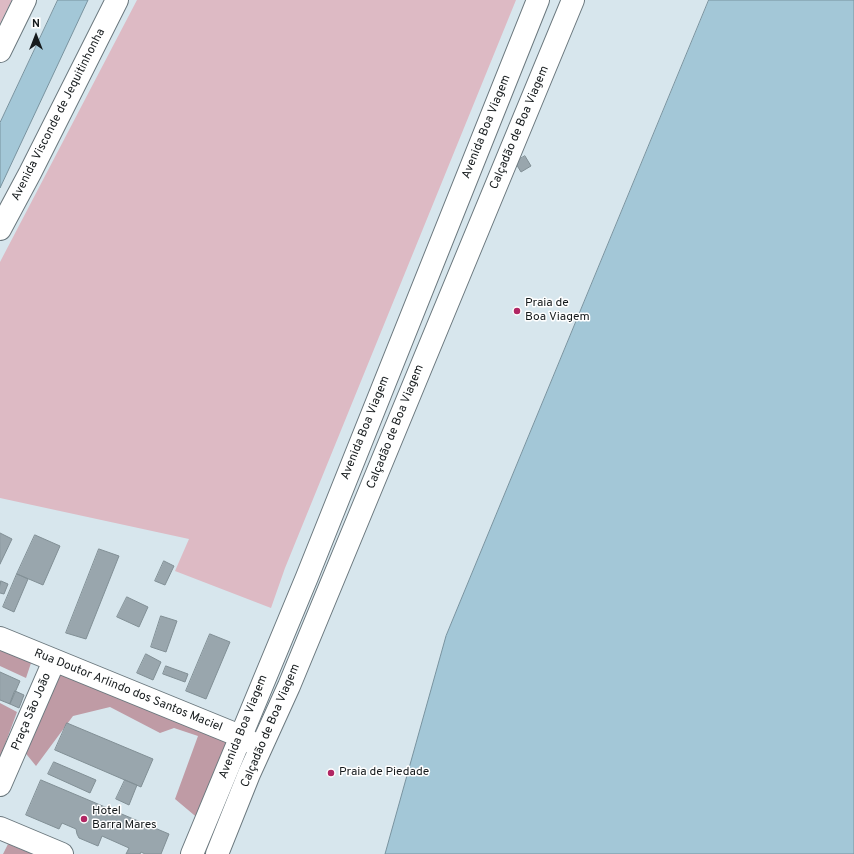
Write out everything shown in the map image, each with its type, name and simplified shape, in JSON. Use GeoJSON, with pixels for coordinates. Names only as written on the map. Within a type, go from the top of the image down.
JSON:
{"type":"FeatureCollection","features":[{"type":"Feature","properties":{"kind":"street"},"geometry":{"type":"LineString","coordinates":[[0,51],[25,0]]}},
{"type":"Feature","properties":{"kind":"street","name":"Avenida Visconde de Jequitinhonha"},"geometry":{"type":"LineString","coordinates":[[0,228],[34,166],[117,0]]}},
{"type":"Feature","properties":{"kind":"street","name":"Avenida Boa Viagem"},"geometry":{"type":"LineString","coordinates":[[192,854],[248,741],[310,569],[538,0]]}},
{"type":"Feature","properties":{"kind":"street","name":"Calçadão de Boa Viagem"},"geometry":{"type":"LineString","coordinates":[[217,854],[249,774],[312,629],[573,0]]}},
{"type":"Feature","properties":{"kind":"street","name":"Rua Doutor Arlindo dos Santos Maciel"},"geometry":{"type":"LineString","coordinates":[[0,638],[248,741]]}},
{"type":"Feature","properties":{"kind":"street","name":"Praça São João"},"geometry":{"type":"LineString","coordinates":[[0,785],[54,661]]}},
{"type":"Feature","properties":{"kind":"street"},"geometry":{"type":"LineString","coordinates":[[0,828],[53,852]]}},
{"type":"Feature","properties":{"kind":"shaded area"},"geometry":{"type":"Polygon","coordinates":[[[0,0],[12,0],[0,24],[0,0]]]}},
{"type":"Feature","properties":{"kind":"shaded area"},"geometry":{"type":"Polygon","coordinates":[[[137,0],[516,0],[285,568],[271,608],[175,571],[189,539],[0,498],[0,262],[137,0]]]}},
{"type":"Feature","properties":{"kind":"shaded area"},"geometry":{"type":"Polygon","coordinates":[[[0,643],[33,657],[26,678],[0,666],[0,643]]]}},
{"type":"Feature","properties":{"kind":"shaded area"},"geometry":{"type":"Polygon","coordinates":[[[58,668],[228,739],[200,820],[175,799],[198,736],[174,728],[160,733],[110,707],[73,716],[36,766],[23,750],[58,668]]]}},
{"type":"Feature","properties":{"kind":"shaded area"},"geometry":{"type":"Polygon","coordinates":[[[0,703],[17,712],[0,758],[0,703]]]}},
{"type":"Feature","properties":{"kind":"shaded area"},"geometry":{"type":"Polygon","coordinates":[[[8,844],[32,854],[3,854],[8,844]]]}},
{"type":"Feature","properties":{"kind":"water"},"geometry":{"type":"Polygon","coordinates":[[[58,0],[88,0],[0,188],[0,123],[58,0]]]}},
{"type":"Feature","properties":{"kind":"water"},"geometry":{"type":"Polygon","coordinates":[[[709,0],[854,0],[854,854],[385,854],[446,636],[709,0]]]}},
{"type":"Feature","properties":{"kind":"building"},"geometry":{"type":"Polygon","coordinates":[[[525,156],[531,166],[521,172],[515,162],[525,156]]]}},
{"type":"Feature","properties":{"kind":"building"},"geometry":{"type":"Polygon","coordinates":[[[0,533],[12,539],[0,564],[0,533]]]}},
{"type":"Feature","properties":{"kind":"building"},"geometry":{"type":"Polygon","coordinates":[[[35,535],[60,546],[43,585],[17,574],[35,535]]]}},
{"type":"Feature","properties":{"kind":"building"},"geometry":{"type":"Polygon","coordinates":[[[99,549],[119,556],[86,639],[66,633],[99,549]]]}},
{"type":"Feature","properties":{"kind":"building"},"geometry":{"type":"Polygon","coordinates":[[[164,561],[174,566],[165,585],[155,581],[164,561]]]}},
{"type":"Feature","properties":{"kind":"building"},"geometry":{"type":"Polygon","coordinates":[[[17,574],[28,579],[14,612],[3,607],[17,574]]]}},
{"type":"Feature","properties":{"kind":"building"},"geometry":{"type":"Polygon","coordinates":[[[1,581],[8,584],[4,594],[0,593],[1,581]]]}},
{"type":"Feature","properties":{"kind":"building"},"geometry":{"type":"Polygon","coordinates":[[[127,597],[148,607],[139,627],[117,617],[127,597]]]}},
{"type":"Feature","properties":{"kind":"building"},"geometry":{"type":"Polygon","coordinates":[[[161,616],[177,621],[166,652],[151,647],[161,616]]]}},
{"type":"Feature","properties":{"kind":"building"},"geometry":{"type":"Polygon","coordinates":[[[210,634],[230,642],[206,699],[186,691],[210,634]]]}},
{"type":"Feature","properties":{"kind":"building"},"geometry":{"type":"Polygon","coordinates":[[[146,654],[161,662],[153,680],[137,673],[146,654]]]}},
{"type":"Feature","properties":{"kind":"building"},"geometry":{"type":"Polygon","coordinates":[[[166,666],[188,674],[185,682],[163,674],[166,666]]]}},
{"type":"Feature","properties":{"kind":"building"},"geometry":{"type":"Polygon","coordinates":[[[0,672],[20,681],[10,704],[0,700],[0,672]]]}},
{"type":"Feature","properties":{"kind":"building"},"geometry":{"type":"Polygon","coordinates":[[[15,691],[24,695],[19,708],[10,704],[15,691]]]}},
{"type":"Feature","properties":{"kind":"building"},"geometry":{"type":"Polygon","coordinates":[[[67,723],[153,759],[141,787],[55,750],[67,723]]]}},
{"type":"Feature","properties":{"kind":"building"},"geometry":{"type":"Polygon","coordinates":[[[54,762],[96,780],[90,793],[48,774],[54,762]]]}},
{"type":"Feature","properties":{"kind":"building","name":"Hotel Barra Mares"},"geometry":{"type":"Polygon","coordinates":[[[41,780],[169,834],[161,854],[145,854],[141,852],[140,854],[126,854],[129,848],[102,836],[98,846],[79,838],[76,829],[62,823],[59,829],[26,815],[41,780]]]}},
{"type":"Feature","properties":{"kind":"building"},"geometry":{"type":"Polygon","coordinates":[[[125,780],[137,785],[129,805],[116,799],[125,780]]]}},
{"type":"Feature","properties":{"kind":"place","name":"Praia de Boa Viagem"},"geometry":{"type":"Point","coordinates":[517,311]}},
{"type":"Feature","properties":{"kind":"place","name":"Praia de Piedade"},"geometry":{"type":"Point","coordinates":[331,773]}},
{"type":"Feature","properties":{"kind":"place","name":"Hotel Barra Mares"},"geometry":{"type":"Point","coordinates":[84,819]}}]}
